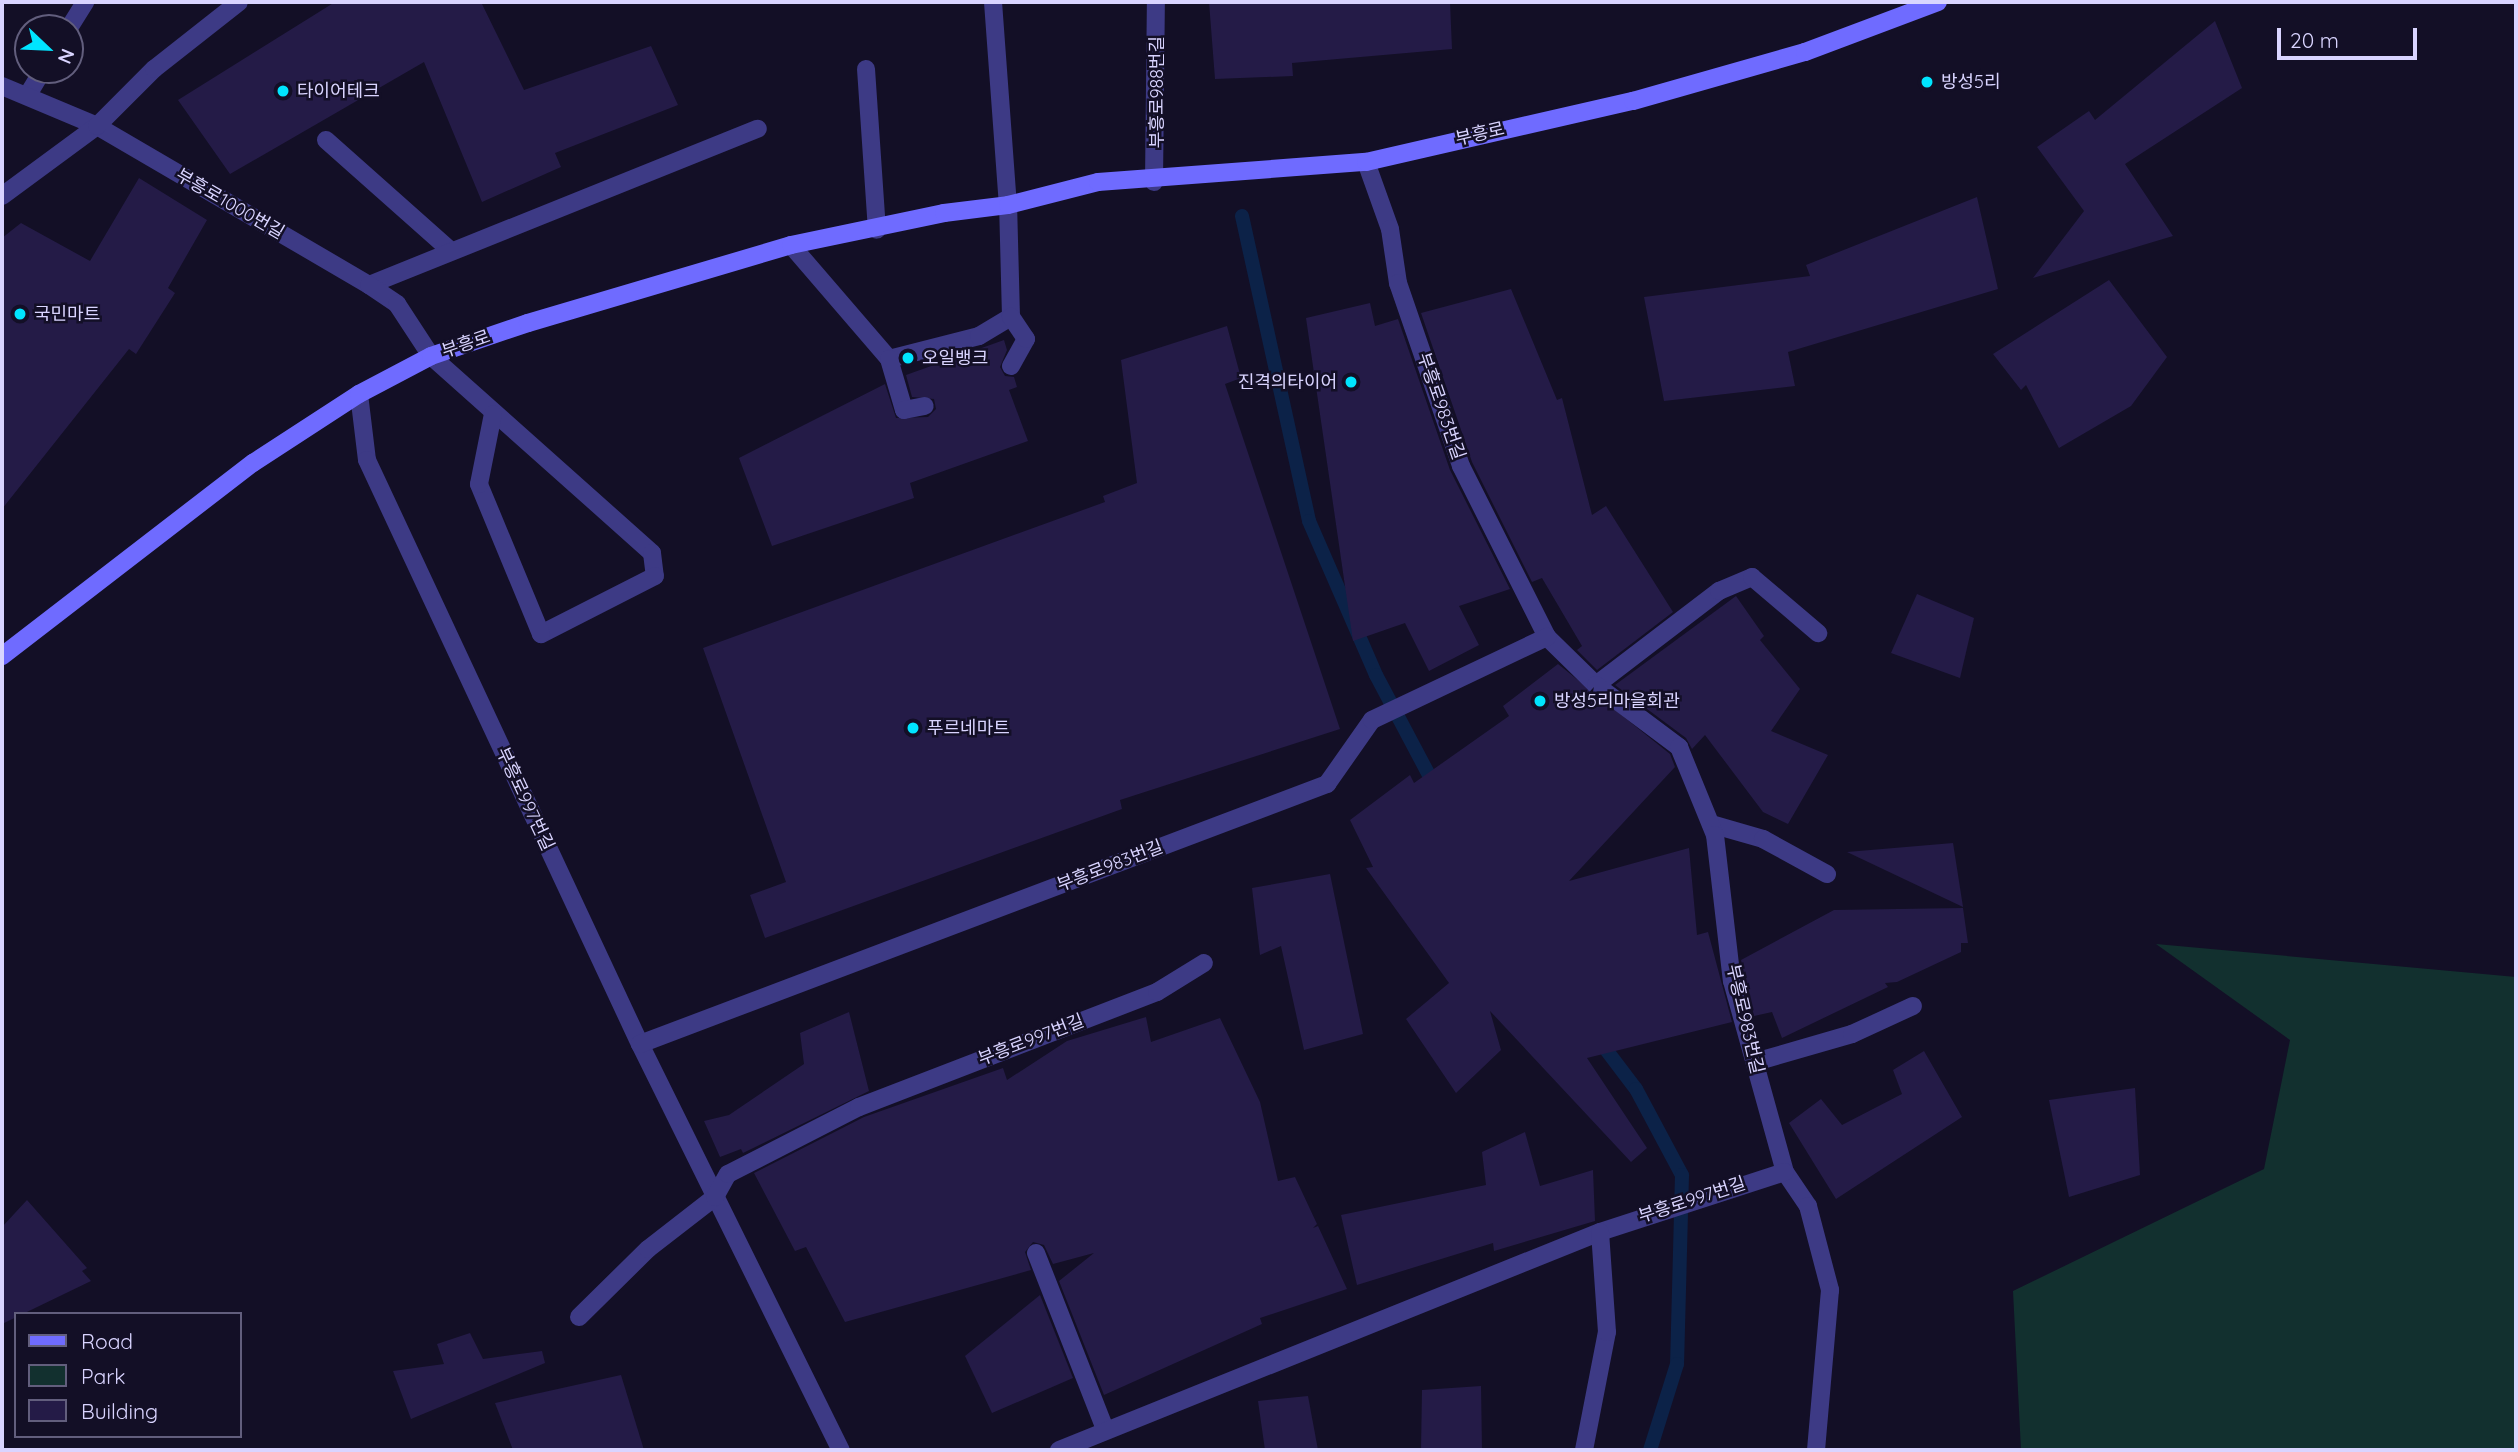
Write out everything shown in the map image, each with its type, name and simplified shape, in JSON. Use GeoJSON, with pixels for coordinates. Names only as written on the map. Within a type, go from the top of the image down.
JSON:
{"type":"FeatureCollection","features":[{"type":"Feature","properties":{"kind":"main road","name":"부흥로"},"geometry":{"type":"LineString","coordinates":[[2,656],[253,463],[359,394],[430,356],[791,245],[877,230],[944,212],[1008,205],[1098,182],[1154,182],[1366,162],[1633,101],[1805,52],[1938,2]]}},
{"type":"Feature","properties":{"kind":"street"},"geometry":{"type":"LineString","coordinates":[[2,196],[97,126],[154,69],[239,2]]}},
{"type":"Feature","properties":{"kind":"street"},"geometry":{"type":"LineString","coordinates":[[993,2],[1008,205],[1012,317],[1026,339],[1011,366]]}},
{"type":"Feature","properties":{"kind":"street","name":"부흥로988번길"},"geometry":{"type":"LineString","coordinates":[[1154,182],[1156,2]]}},
{"type":"Feature","properties":{"kind":"street"},"geometry":{"type":"LineString","coordinates":[[866,69],[877,230]]}},
{"type":"Feature","properties":{"kind":"street"},"geometry":{"type":"LineString","coordinates":[[29,93],[34,84]]}},
{"type":"Feature","properties":{"kind":"street","name":"부흥로1000번길"},"geometry":{"type":"LineString","coordinates":[[2,86],[29,93],[97,126],[397,304],[430,356],[652,553],[655,576],[541,634],[479,484],[493,414]]}},
{"type":"Feature","properties":{"kind":"street"},"geometry":{"type":"LineString","coordinates":[[369,285],[758,129]]}},
{"type":"Feature","properties":{"kind":"street"},"geometry":{"type":"LineString","coordinates":[[326,140],[451,251]]}},
{"type":"Feature","properties":{"kind":"street","name":"부흥로983번길"},"geometry":{"type":"LineString","coordinates":[[1366,162],[1390,229],[1398,283],[1461,466],[1548,637],[1596,685],[1679,747],[1711,824],[1732,981],[1786,1172],[1808,1206],[1830,1290],[1816,1450]]}},
{"type":"Feature","properties":{"kind":"street"},"geometry":{"type":"LineString","coordinates":[[791,245],[889,359],[904,410],[925,407]]}},
{"type":"Feature","properties":{"kind":"street"},"geometry":{"type":"LineString","coordinates":[[889,359],[979,336],[1012,317]]}},
{"type":"Feature","properties":{"kind":"street","name":"부흥로997번길"},"geometry":{"type":"LineString","coordinates":[[359,394],[367,460],[640,1044],[841,1450]]}},
{"type":"Feature","properties":{"kind":"street"},"geometry":{"type":"LineString","coordinates":[[1596,685],[1719,591],[1752,576],[1818,633]]}},
{"type":"Feature","properties":{"kind":"street","name":"부흥로983번길"},"geometry":{"type":"LineString","coordinates":[[640,1044],[1326,784],[1372,720],[1420,695],[1548,637]]}},
{"type":"Feature","properties":{"kind":"street"},"geometry":{"type":"LineString","coordinates":[[1711,824],[1763,839],[1827,874]]}},
{"type":"Feature","properties":{"kind":"street","name":"부흥로997번길"},"geometry":{"type":"LineString","coordinates":[[579,1317],[648,1249],[715,1196],[728,1174],[859,1107],[1157,992],[1204,963]]}},
{"type":"Feature","properties":{"kind":"street"},"geometry":{"type":"LineString","coordinates":[[1755,1062],[1852,1034],[1913,1006]]}},
{"type":"Feature","properties":{"kind":"street","name":"부흥로997번길"},"geometry":{"type":"LineString","coordinates":[[1059,1450],[1105,1429],[1600,1232],[1714,1191],[1786,1172]]}},
{"type":"Feature","properties":{"kind":"street"},"geometry":{"type":"LineString","coordinates":[[1584,1450],[1607,1332],[1600,1232]]}},
{"type":"Feature","properties":{"kind":"street"},"geometry":{"type":"LineString","coordinates":[[1036,1253],[1105,1429]]}},
{"type":"Feature","properties":{"kind":"green space"},"geometry":{"type":"Polygon","coordinates":[[[2156,944],[2516,977],[2516,1450],[2021,1450],[2013,1291],[2264,1169],[2290,1040],[2156,944]]]}},
{"type":"Feature","properties":{"kind":"building"},"geometry":{"type":"Polygon","coordinates":[[[335,2],[481,2],[524,90],[651,46],[678,105],[555,153],[561,167],[482,202],[424,62],[230,174],[178,100],[335,2]]]}},
{"type":"Feature","properties":{"kind":"building"},"geometry":{"type":"Polygon","coordinates":[[[1209,2],[1450,2],[1452,49],[1292,63],[1293,76],[1215,79],[1209,2]]]}},
{"type":"Feature","properties":{"kind":"building"},"geometry":{"type":"Polygon","coordinates":[[[2215,21],[2242,88],[2125,164],[2173,236],[2033,278],[2084,211],[2037,147],[2089,111],[2095,120],[2215,21]]]}},
{"type":"Feature","properties":{"kind":"building"},"geometry":{"type":"Polygon","coordinates":[[[139,178],[207,220],[168,288],[175,293],[136,354],[129,349],[2,509],[2,238],[21,223],[90,261],[139,178]]]}},
{"type":"Feature","properties":{"kind":"building"},"geometry":{"type":"Polygon","coordinates":[[[1977,197],[1998,289],[1788,352],[1795,386],[1664,401],[1644,297],[1810,276],[1806,265],[1977,197]]]}},
{"type":"Feature","properties":{"kind":"building"},"geometry":{"type":"Polygon","coordinates":[[[2109,280],[2167,357],[2131,406],[2059,448],[2026,385],[2021,390],[1993,354],[2109,280]]]}},
{"type":"Feature","properties":{"kind":"building"},"geometry":{"type":"Polygon","coordinates":[[[1511,289],[1557,400],[1562,398],[1592,515],[1606,506],[1673,612],[1597,670],[1577,650],[1582,646],[1542,578],[1532,582],[1472,462],[1421,313],[1511,289]]]}},
{"type":"Feature","properties":{"kind":"building"},"geometry":{"type":"Polygon","coordinates":[[[1370,303],[1375,326],[1398,319],[1450,470],[1510,589],[1459,606],[1479,645],[1429,671],[1405,623],[1353,641],[1306,318],[1370,303]]]}},
{"type":"Feature","properties":{"kind":"building"},"geometry":{"type":"Polygon","coordinates":[[[1227,326],[1241,378],[1225,384],[1340,729],[1120,800],[1122,809],[765,938],[750,895],[786,882],[703,648],[1105,502],[1103,496],[1137,483],[1121,360],[1227,326]]]}},
{"type":"Feature","properties":{"kind":"building"},"geometry":{"type":"Polygon","coordinates":[[[1004,340],[1007,350],[1000,367],[1005,376],[1014,377],[1017,387],[1009,390],[1028,441],[910,483],[914,498],[772,546],[739,458],[885,384],[896,418],[928,417],[936,409],[934,399],[912,397],[906,375],[1004,340]]]}},
{"type":"Feature","properties":{"kind":"building"},"geometry":{"type":"Polygon","coordinates":[[[1917,594],[1974,618],[1960,678],[1891,653],[1917,594]]]}},
{"type":"Feature","properties":{"kind":"building"},"geometry":{"type":"Polygon","coordinates":[[[1736,596],[1764,636],[1760,640],[1800,689],[1771,731],[1828,755],[1788,824],[1763,812],[1705,735],[1692,749],[1686,738],[1615,685],[1736,596]]]}},
{"type":"Feature","properties":{"kind":"building"},"geometry":{"type":"Polygon","coordinates":[[[1558,664],[1670,754],[1675,767],[1569,881],[1689,848],[1697,935],[1708,932],[1732,1022],[1587,1058],[1647,1148],[1631,1162],[1490,1011],[1501,1050],[1456,1093],[1406,1019],[1449,983],[1366,868],[1373,867],[1350,820],[1410,775],[1414,783],[1509,716],[1503,706],[1558,664]]]}},
{"type":"Feature","properties":{"kind":"building"},"geometry":{"type":"Polygon","coordinates":[[[1953,843],[1963,907],[1847,852],[1953,843]]]}},
{"type":"Feature","properties":{"kind":"building"},"geometry":{"type":"Polygon","coordinates":[[[1330,874],[1363,1034],[1304,1050],[1281,946],[1260,955],[1252,888],[1330,874]]]}},
{"type":"Feature","properties":{"kind":"building"},"geometry":{"type":"Polygon","coordinates":[[[1963,908],[1968,943],[1961,943],[1961,952],[1897,982],[1885,983],[1888,987],[1782,1038],[1772,1012],[1754,1016],[1741,960],[1834,910],[1963,908]]]}},
{"type":"Feature","properties":{"kind":"building"},"geometry":{"type":"Polygon","coordinates":[[[849,1012],[869,1091],[743,1153],[741,1149],[720,1157],[704,1121],[729,1115],[804,1064],[800,1033],[849,1012]]]}},
{"type":"Feature","properties":{"kind":"building"},"geometry":{"type":"Polygon","coordinates":[[[1146,1017],[1151,1042],[1220,1018],[1260,1102],[1278,1181],[1295,1177],[1317,1224],[1313,1228],[1318,1226],[1347,1289],[1260,1318],[1262,1324],[1104,1395],[1059,1281],[1094,1253],[1053,1264],[1044,1245],[1033,1242],[1025,1252],[1031,1270],[845,1322],[806,1247],[795,1251],[754,1173],[864,1117],[1003,1068],[1007,1080],[1067,1041],[1146,1017]]]}},
{"type":"Feature","properties":{"kind":"building"},"geometry":{"type":"Polygon","coordinates":[[[1924,1051],[1962,1117],[1836,1199],[1789,1123],[1821,1099],[1842,1125],[1902,1094],[1893,1070],[1924,1051]]]}},
{"type":"Feature","properties":{"kind":"building"},"geometry":{"type":"Polygon","coordinates":[[[2135,1088],[2140,1175],[2069,1197],[2049,1100],[2135,1088]]]}},
{"type":"Feature","properties":{"kind":"building"},"geometry":{"type":"Polygon","coordinates":[[[1525,1132],[1540,1186],[1593,1170],[1595,1221],[1494,1251],[1493,1243],[1357,1285],[1341,1215],[1486,1185],[1482,1152],[1525,1132]]]}},
{"type":"Feature","properties":{"kind":"building"},"geometry":{"type":"Polygon","coordinates":[[[27,1200],[87,1268],[82,1271],[91,1281],[27,1312],[14,1312],[14,1318],[2,1324],[2,1227],[27,1200]]]}},
{"type":"Feature","properties":{"kind":"building"},"geometry":{"type":"Polygon","coordinates":[[[1040,1295],[1073,1378],[992,1413],[965,1356],[1040,1295]]]}},
{"type":"Feature","properties":{"kind":"building"},"geometry":{"type":"Polygon","coordinates":[[[470,1333],[483,1359],[542,1351],[545,1363],[411,1419],[393,1371],[444,1364],[437,1344],[470,1333]]]}},
{"type":"Feature","properties":{"kind":"building"},"geometry":{"type":"Polygon","coordinates":[[[621,1375],[644,1450],[513,1450],[495,1403],[621,1375]]]}},
{"type":"Feature","properties":{"kind":"building"},"geometry":{"type":"Polygon","coordinates":[[[1481,1386],[1482,1450],[1421,1450],[1422,1390],[1481,1386]]]}},
{"type":"Feature","properties":{"kind":"building"},"geometry":{"type":"Polygon","coordinates":[[[1308,1396],[1318,1450],[1265,1450],[1258,1401],[1308,1396]]]}},
{"type":"Feature","properties":{"kind":"waterway"},"geometry":{"type":"LineString","coordinates":[[1242,216],[1309,521],[1376,675],[1437,790]]}},
{"type":"Feature","properties":{"kind":"waterway"},"geometry":{"type":"LineString","coordinates":[[1598,1039],[1636,1089],[1682,1175],[1677,1364],[1650,1450]]}},
{"type":"Feature","properties":{"kind":"place","name":"방성5리"},"geometry":{"type":"Point","coordinates":[1927,82]}},
{"type":"Feature","properties":{"kind":"place","name":"타이어테크"},"geometry":{"type":"Point","coordinates":[283,91]}},
{"type":"Feature","properties":{"kind":"place","name":"국민마트"},"geometry":{"type":"Point","coordinates":[20,314]}},
{"type":"Feature","properties":{"kind":"place","name":"오일뱅크"},"geometry":{"type":"Point","coordinates":[908,358]}},
{"type":"Feature","properties":{"kind":"place","name":"진격의타이어"},"geometry":{"type":"Point","coordinates":[1351,382]}},
{"type":"Feature","properties":{"kind":"place","name":"방성5리마을회관"},"geometry":{"type":"Point","coordinates":[1540,701]}},
{"type":"Feature","properties":{"kind":"place","name":"푸르네마트"},"geometry":{"type":"Point","coordinates":[913,728]}}]}
